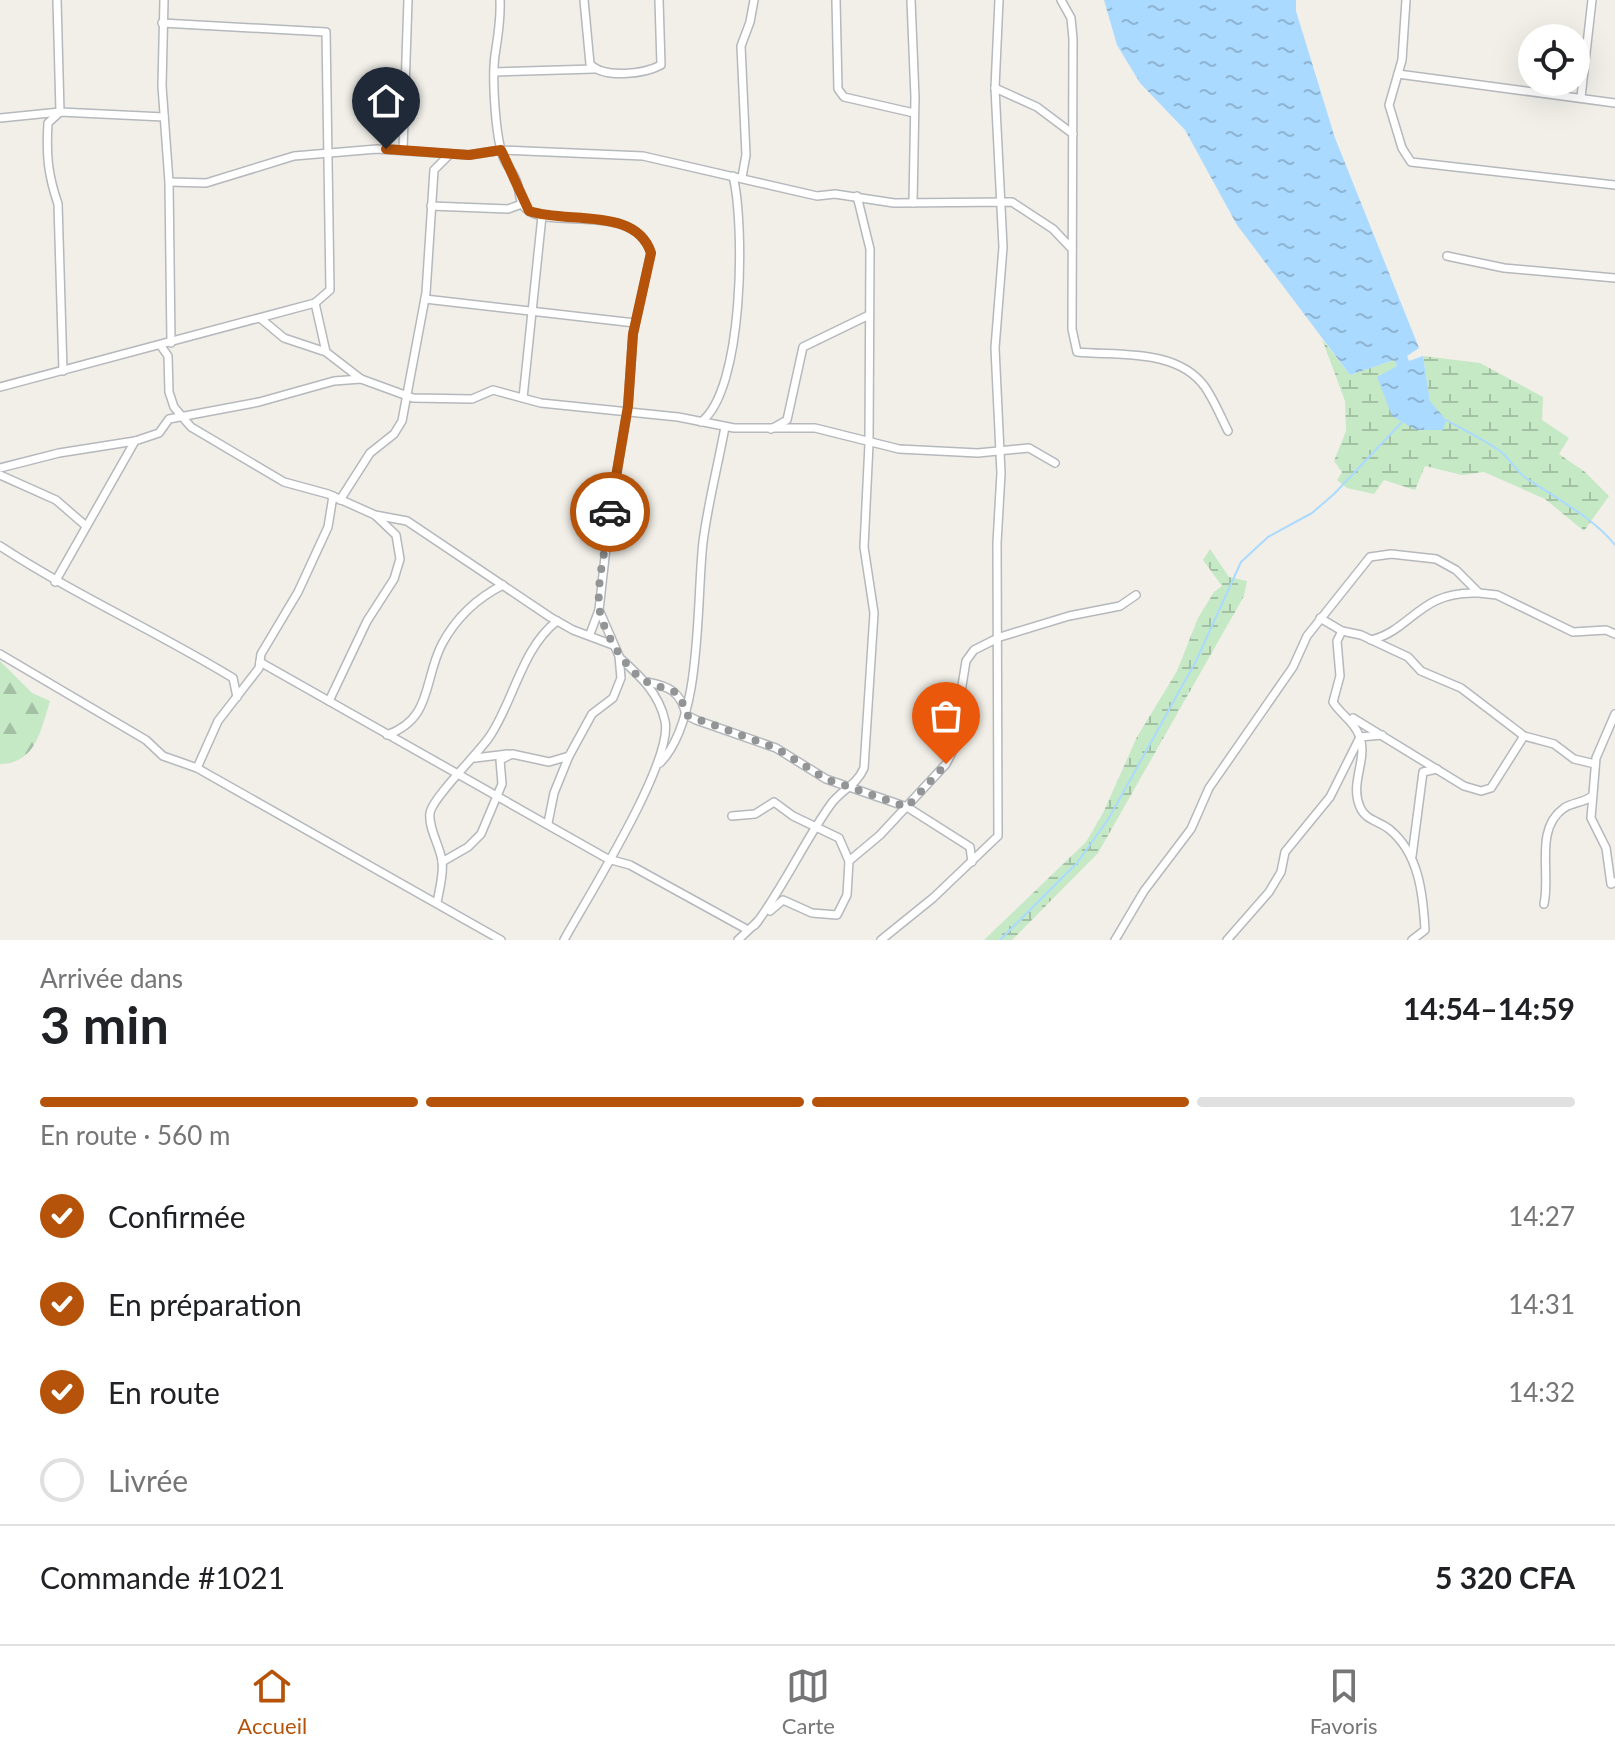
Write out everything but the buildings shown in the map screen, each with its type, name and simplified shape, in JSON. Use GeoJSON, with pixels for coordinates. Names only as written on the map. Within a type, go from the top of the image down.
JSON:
{"type":"FeatureCollection","features":[{"type":"Feature","properties":{"kind":"street"},"geometry":{"type":"LineString","coordinates":[[57,0],[60,112],[48,123],[47,152],[50,189],[58,204],[63,371]]}},
{"type":"Feature","properties":{"kind":"street"},"geometry":{"type":"LineString","coordinates":[[164,0],[162,23],[169,182],[171,343]]}},
{"type":"Feature","properties":{"kind":"street"},"geometry":{"type":"LineString","coordinates":[[403,149],[408,0]]}},
{"type":"Feature","properties":{"kind":"street"},"geometry":{"type":"LineString","coordinates":[[500,0],[494,72],[501,150],[522,204],[529,211],[542,216],[613,223],[634,229],[647,241],[651,253],[635,323],[627,414],[610,513],[599,610],[590,634]]}},
{"type":"Feature","properties":{"kind":"street"},"geometry":{"type":"LineString","coordinates":[[584,0],[589,57],[594,69]]}},
{"type":"Feature","properties":{"kind":"street"},"geometry":{"type":"LineString","coordinates":[[494,72],[641,71],[661,65],[659,0]]}},
{"type":"Feature","properties":{"kind":"street"},"geometry":{"type":"LineString","coordinates":[[701,422],[711,415],[734,356],[741,209],[737,176],[746,155],[741,46],[754,0]]}},
{"type":"Feature","properties":{"kind":"street"},"geometry":{"type":"LineString","coordinates":[[836,0],[838,89],[844,97],[914,113]]}},
{"type":"Feature","properties":{"kind":"street"},"geometry":{"type":"LineString","coordinates":[[911,0],[913,203]]}},
{"type":"Feature","properties":{"kind":"street"},"geometry":{"type":"LineString","coordinates":[[881,940],[998,836],[1000,637],[995,348],[1003,247],[995,88],[999,0]]}},
{"type":"Feature","properties":{"kind":"street"},"geometry":{"type":"LineString","coordinates":[[1061,0],[1073,28],[1072,329],[1077,352],[1138,355],[1179,366],[1205,387],[1228,431]]}},
{"type":"Feature","properties":{"kind":"street"},"geometry":{"type":"LineString","coordinates":[[1406,0],[1406,31],[1389,105],[1402,148],[1408,152],[1411,162],[1615,185]]}},
{"type":"Feature","properties":{"kind":"street"},"geometry":{"type":"LineString","coordinates":[[1581,97],[1592,0]]}},
{"type":"Feature","properties":{"kind":"street"},"geometry":{"type":"LineString","coordinates":[[0,387],[315,303],[330,290],[326,32],[162,23]]}},
{"type":"Feature","properties":{"kind":"street"},"geometry":{"type":"LineString","coordinates":[[1398,74],[1615,103]]}},
{"type":"Feature","properties":{"kind":"street"},"geometry":{"type":"LineString","coordinates":[[995,88],[1037,107],[1073,134]]}},
{"type":"Feature","properties":{"kind":"street"},"geometry":{"type":"LineString","coordinates":[[0,118],[60,112],[164,117]]}},
{"type":"Feature","properties":{"kind":"street"},"geometry":{"type":"LineString","coordinates":[[169,182],[206,183],[267,161],[403,149],[450,154],[484,154],[501,150],[643,156],[803,194],[857,196],[913,203],[1000,201],[1023,207],[1053,229],[1072,249]]}},
{"type":"Feature","properties":{"kind":"street"},"geometry":{"type":"LineString","coordinates":[[197,768],[218,721],[260,662],[320,546],[336,498],[370,453],[394,434],[402,421],[425,299],[434,170],[450,154]]}},
{"type":"Feature","properties":{"kind":"street"},"geometry":{"type":"LineString","coordinates":[[752,927],[774,899],[833,801],[850,787],[864,768],[874,613],[864,547],[869,444],[867,316],[870,249],[857,196]]}},
{"type":"Feature","properties":{"kind":"street"},"geometry":{"type":"LineString","coordinates":[[431,206],[508,209],[522,204]]}},
{"type":"Feature","properties":{"kind":"street"},"geometry":{"type":"LineString","coordinates":[[523,398],[542,216]]}},
{"type":"Feature","properties":{"kind":"street"},"geometry":{"type":"LineString","coordinates":[[1447,256],[1504,268],[1615,278]]}},
{"type":"Feature","properties":{"kind":"street"},"geometry":{"type":"LineString","coordinates":[[425,299],[635,323]]}},
{"type":"Feature","properties":{"kind":"street"},"geometry":{"type":"LineString","coordinates":[[315,303],[326,352]]}},
{"type":"Feature","properties":{"kind":"street"},"geometry":{"type":"LineString","coordinates":[[769,430],[787,420],[803,347],[867,316]]}},
{"type":"Feature","properties":{"kind":"street"},"geometry":{"type":"LineString","coordinates":[[260,318],[284,338],[326,352],[361,379],[408,397],[463,400],[493,390],[523,398],[725,427],[769,430],[815,428],[869,444],[978,453],[998,449],[1036,450],[1055,463]]}},
{"type":"Feature","properties":{"kind":"street"},"geometry":{"type":"LineString","coordinates":[[161,346],[168,356],[169,392],[180,416],[191,427],[284,482],[336,498],[375,515],[407,521],[557,621],[613,645]]}},
{"type":"Feature","properties":{"kind":"street"},"geometry":{"type":"LineString","coordinates":[[0,468],[59,453],[135,441],[159,433],[169,419],[180,416],[259,402],[334,381],[361,379]]}},
{"type":"Feature","properties":{"kind":"street"},"geometry":{"type":"LineString","coordinates":[[660,763],[670,752],[686,715],[702,588],[703,545],[725,427]]}},
{"type":"Feature","properties":{"kind":"street"},"geometry":{"type":"LineString","coordinates":[[55,582],[135,441]]}},
{"type":"Feature","properties":{"kind":"street"},"geometry":{"type":"LineString","coordinates":[[0,475],[56,500],[86,526]]}},
{"type":"Feature","properties":{"kind":"street"},"geometry":{"type":"LineString","coordinates":[[329,701],[367,621],[394,579],[400,559],[396,535],[375,515]]}},
{"type":"Feature","properties":{"kind":"street"},"geometry":{"type":"LineString","coordinates":[[0,546],[55,582],[167,639],[233,678],[237,697]]}},
{"type":"Feature","properties":{"kind":"street"},"geometry":{"type":"LineString","coordinates":[[1115,940],[1144,891],[1191,829],[1209,788],[1250,733],[1320,618],[1370,557],[1380,554],[1436,559],[1456,570],[1479,593]]}},
{"type":"Feature","properties":{"kind":"street"},"geometry":{"type":"LineString","coordinates":[[387,735],[398,731],[420,711],[441,646],[456,624],[480,597],[503,585]]}},
{"type":"Feature","properties":{"kind":"street"},"geometry":{"type":"LineString","coordinates":[[1371,640],[1385,637],[1432,600],[1457,592],[1497,595],[1573,632],[1606,630],[1615,634]]}},
{"type":"Feature","properties":{"kind":"street"},"geometry":{"type":"LineString","coordinates":[[849,861],[907,807],[946,764],[959,739],[954,710],[961,692],[966,661],[974,650],[1000,637],[1069,616],[1120,606],[1136,595]]}},
{"type":"Feature","properties":{"kind":"street"},"geometry":{"type":"LineString","coordinates":[[564,940],[648,791],[664,753],[666,724],[647,682],[619,656],[599,610]]}},
{"type":"Feature","properties":{"kind":"street"},"geometry":{"type":"LineString","coordinates":[[1320,618],[1342,631],[1408,657],[1421,671],[1461,688],[1524,736],[1554,744],[1574,759],[1595,764]]}},
{"type":"Feature","properties":{"kind":"street"},"geometry":{"type":"LineString","coordinates":[[437,903],[442,862],[430,814],[435,801],[475,758],[492,733],[543,632],[557,621]]}},
{"type":"Feature","properties":{"kind":"street"},"geometry":{"type":"LineString","coordinates":[[1342,631],[1337,641],[1340,676],[1333,702],[1346,714],[1464,786],[1481,791],[1491,788],[1524,736]]}},
{"type":"Feature","properties":{"kind":"street"},"geometry":{"type":"LineString","coordinates":[[0,654],[146,740],[163,756],[197,768],[501,940]]}},
{"type":"Feature","properties":{"kind":"street"},"geometry":{"type":"LineString","coordinates":[[548,823],[554,793],[569,756],[592,714],[613,698],[621,678],[619,656]]}},
{"type":"Feature","properties":{"kind":"street"},"geometry":{"type":"LineString","coordinates":[[260,662],[608,859],[630,865],[752,927]]}},
{"type":"Feature","properties":{"kind":"street"},"geometry":{"type":"LineString","coordinates":[[647,682],[666,686],[683,699],[686,715]]}},
{"type":"Feature","properties":{"kind":"street"},"geometry":{"type":"LineString","coordinates":[[1346,714],[1360,737],[1362,757],[1356,780],[1360,808],[1366,816],[1398,837],[1412,856]]}},
{"type":"Feature","properties":{"kind":"street"},"geometry":{"type":"LineString","coordinates":[[1615,714],[1595,764],[1591,818],[1606,848],[1611,884],[1615,882]]}},
{"type":"Feature","properties":{"kind":"street"},"geometry":{"type":"LineString","coordinates":[[686,715],[776,748],[826,779],[907,807],[970,847],[972,862]]}},
{"type":"Feature","properties":{"kind":"street"},"geometry":{"type":"LineString","coordinates":[[1360,737],[1382,735]]}},
{"type":"Feature","properties":{"kind":"street"},"geometry":{"type":"LineString","coordinates":[[1227,940],[1269,892],[1281,872],[1285,852],[1330,797],[1360,737]]}},
{"type":"Feature","properties":{"kind":"street"},"geometry":{"type":"LineString","coordinates":[[475,758],[511,754],[549,762],[569,756]]}},
{"type":"Feature","properties":{"kind":"street"},"geometry":{"type":"LineString","coordinates":[[442,862],[468,847],[481,834],[502,784],[500,760],[511,754]]}},
{"type":"Feature","properties":{"kind":"street"},"geometry":{"type":"LineString","coordinates":[[1412,940],[1425,930],[1423,899],[1412,856],[1418,785],[1423,772],[1437,769]]}},
{"type":"Feature","properties":{"kind":"street"},"geometry":{"type":"LineString","coordinates":[[1544,904],[1546,845],[1552,819],[1566,806],[1586,801],[1592,796]]}},
{"type":"Feature","properties":{"kind":"street"},"geometry":{"type":"LineString","coordinates":[[732,816],[755,814],[774,802],[793,816],[839,838],[849,861],[847,895],[837,915],[812,913],[783,900],[738,940]]}},
{"type":"Feature","properties":{"kind":"green space"},"geometry":{"type":"Polygon","coordinates":[[[1322,339],[1350,375],[1394,360],[1397,366],[1377,378],[1430,401],[1423,356],[1480,363],[1543,397],[1542,420],[1569,438],[1559,454],[1585,472],[1609,496],[1584,531],[1545,499],[1484,472],[1462,475],[1425,466],[1415,490],[1384,480],[1374,494],[1347,488],[1337,480],[1342,472],[1334,461],[1346,431],[1345,401],[1322,339]]]}},
{"type":"Feature","properties":{"kind":"green space"},"geometry":{"type":"Polygon","coordinates":[[[1210,549],[1229,577],[1247,581],[1244,596],[1098,853],[1012,940],[984,940],[1086,842],[1103,813],[1137,737],[1177,671],[1198,618],[1214,592],[1222,586],[1203,560],[1210,549]]]}},
{"type":"Feature","properties":{"kind":"green space"},"geometry":{"type":"Polygon","coordinates":[[[0,661],[32,693],[50,701],[40,733],[29,751],[22,758],[0,764],[0,661]]]}},
{"type":"Feature","properties":{"kind":"water"},"geometry":{"type":"Polygon","coordinates":[[[1104,0],[1296,0],[1296,11],[1335,138],[1419,348],[1407,356],[1409,361],[1423,356],[1430,401],[1446,420],[1443,430],[1416,430],[1392,416],[1377,377],[1397,366],[1394,360],[1350,375],[1237,225],[1185,130],[1140,83],[1117,45],[1104,0]]]}},
{"type":"Feature","properties":{"kind":"waterway"},"geometry":{"type":"LineString","coordinates":[[1446,420],[1500,451],[1522,475],[1585,517],[1615,545]]}},
{"type":"Feature","properties":{"kind":"waterway"},"geometry":{"type":"LineString","coordinates":[[1000,940],[1077,863],[1109,818],[1196,661],[1241,562],[1268,537],[1312,513],[1334,494],[1402,422]]}},
{"type":"Feature","properties":{"kind":"way so far"},"geometry":{"type":"LineString","coordinates":[[610,512],[599,610],[619,656],[647,682],[666,686],[683,699],[686,715],[776,748],[826,779],[907,807],[946,764]]}},
{"type":"Feature","properties":{"kind":"route"},"geometry":{"type":"LineString","coordinates":[[386,149],[469,155],[501,150],[517,182],[522,204],[529,211],[542,216],[613,223],[634,229],[647,241],[651,253],[633,334],[628,406],[610,512]]}}]}
